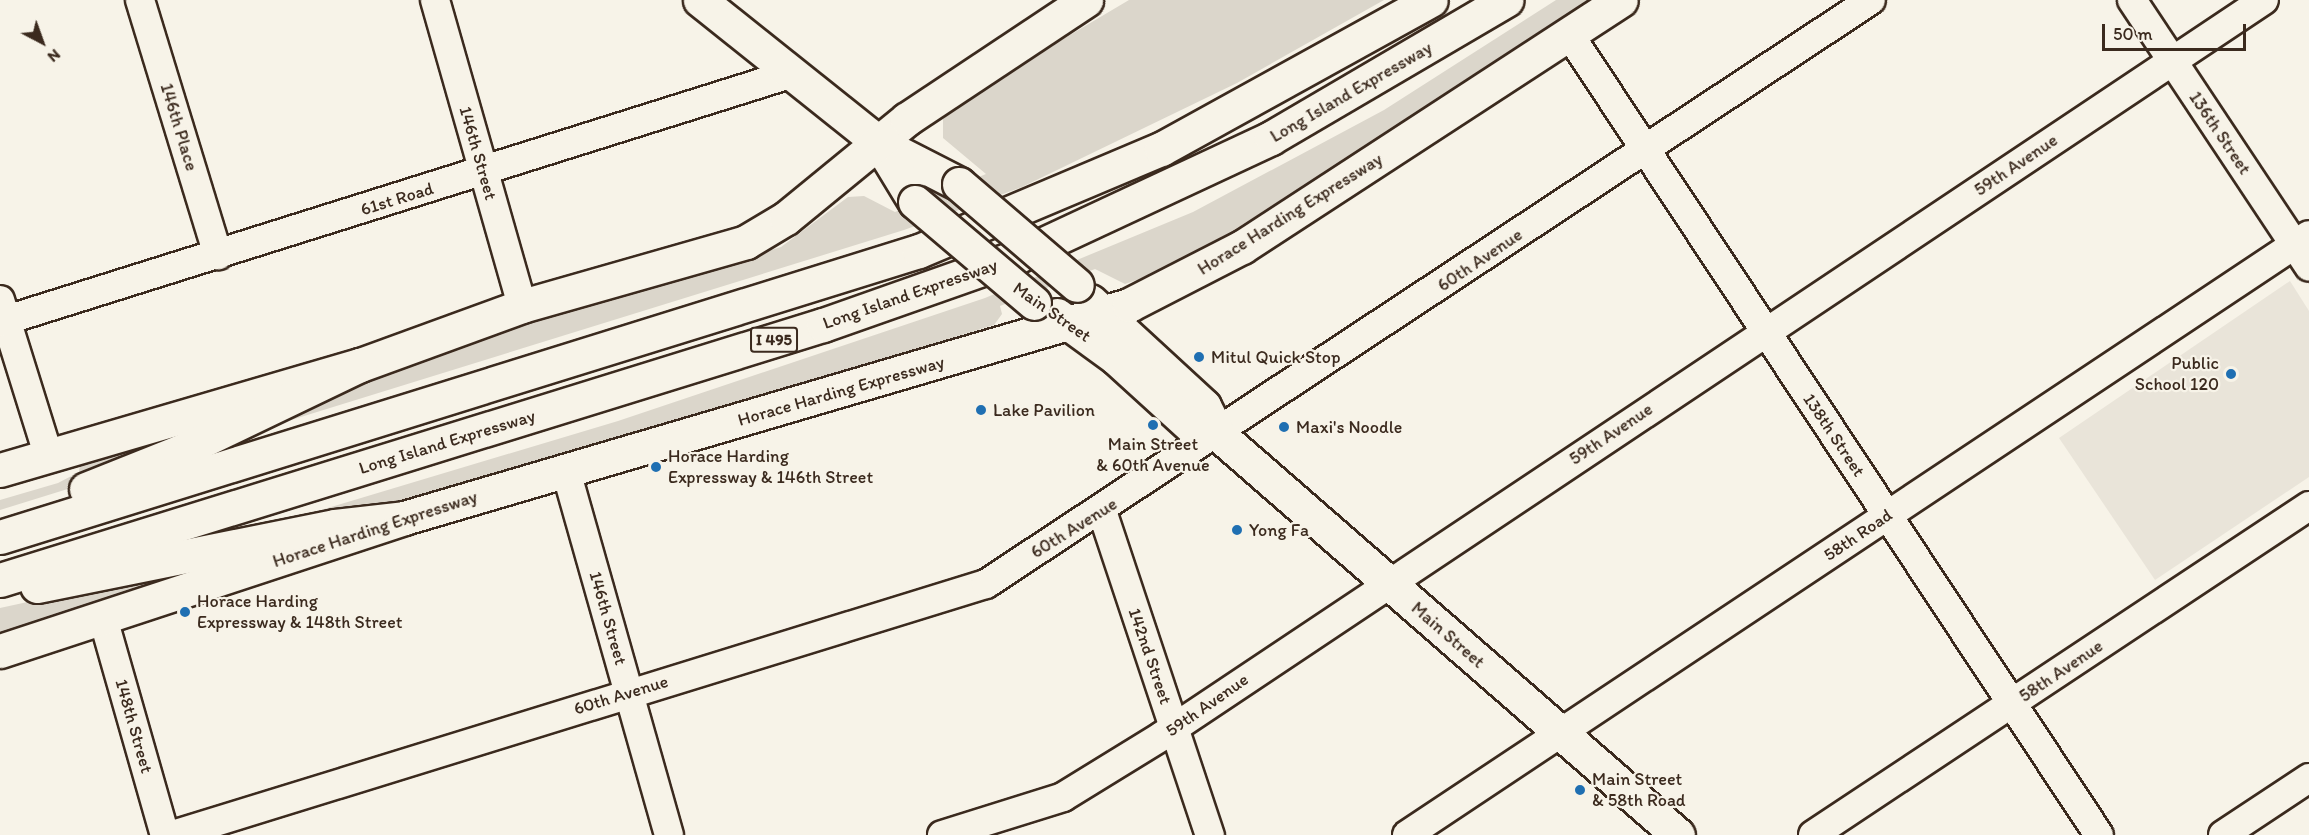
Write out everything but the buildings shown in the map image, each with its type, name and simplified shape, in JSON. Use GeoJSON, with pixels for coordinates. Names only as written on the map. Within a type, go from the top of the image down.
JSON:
{"type":"FeatureCollection","features":[{"type":"Feature","properties":{"kind":"main road","name":"Long Island Expressway"},"geometry":{"type":"LineString","coordinates":[[0,537],[919,251],[1171,144],[1431,0]]}},
{"type":"Feature","properties":{"kind":"main road","name":"Long Island Expressway"},"geometry":{"type":"LineString","coordinates":[[0,580],[823,325],[1016,257],[1271,138],[1506,0]]}},
{"type":"Feature","properties":{"kind":"main road","name":"Horace Harding Expressway"},"geometry":{"type":"LineString","coordinates":[[0,651],[405,518],[1087,319],[1242,247],[1621,0]]}},
{"type":"Feature","properties":{"kind":"main road","name":"Main Street"},"geometry":{"type":"LineString","coordinates":[[702,1],[879,143],[958,184],[1077,285],[1087,319],[1193,429],[1218,434],[1678,835]]}},
{"type":"Feature","properties":{"kind":"main road"},"geometry":{"type":"LineString","coordinates":[[0,470],[48,454],[360,365],[522,306],[746,242],[786,218],[879,143],[1081,2]]}},
{"type":"Feature","properties":{"kind":"main road","name":"Main Street"},"geometry":{"type":"LineString","coordinates":[[879,143],[915,202],[1035,303],[1087,319]]}},
{"type":"Feature","properties":{"kind":"main road"},"geometry":{"type":"LineString","coordinates":[[0,525],[179,453],[360,365]]}},
{"type":"Feature","properties":{"kind":"main road"},"geometry":{"type":"LineString","coordinates":[[0,591],[335,526],[405,518]]}},
{"type":"Feature","properties":{"kind":"street","name":"146th Place"},"geometry":{"type":"LineString","coordinates":[[140,0],[218,255]]}},
{"type":"Feature","properties":{"kind":"street","name":"146th Street"},"geometry":{"type":"LineString","coordinates":[[435,0],[522,306]]}},
{"type":"Feature","properties":{"kind":"street","name":"60th Avenue"},"geometry":{"type":"LineString","coordinates":[[173,835],[986,584],[1102,511],[1871,0]]}},
{"type":"Feature","properties":{"kind":"street","name":"136th Street"},"geometry":{"type":"LineString","coordinates":[[2132,0],[2304,249]]}},
{"type":"Feature","properties":{"kind":"street","name":"59th Avenue"},"geometry":{"type":"LineString","coordinates":[[942,835],[1063,797],[1176,727],[1765,331],[2264,0]]}},
{"type":"Feature","properties":{"kind":"street","name":"138th Street"},"geometry":{"type":"LineString","coordinates":[[1569,34],[2099,835]]}},
{"type":"Feature","properties":{"kind":"street","name":"61st Road"},"geometry":{"type":"LineString","coordinates":[[2,314],[218,255],[793,73]]}},
{"type":"Feature","properties":{"kind":"street","name":"58th Road"},"geometry":{"type":"LineString","coordinates":[[1407,835],[1887,516],[2304,249]]}},
{"type":"Feature","properties":{"kind":"street"},"geometry":{"type":"LineString","coordinates":[[2,314],[48,454]]}},
{"type":"Feature","properties":{"kind":"street","name":"146th Street"},"geometry":{"type":"LineString","coordinates":[[566,471],[669,835]]}},
{"type":"Feature","properties":{"kind":"street","name":"58th Avenue"},"geometry":{"type":"LineString","coordinates":[[1813,835],[2309,506]]}},
{"type":"Feature","properties":{"kind":"street","name":"142nd Street"},"geometry":{"type":"LineString","coordinates":[[1102,511],[1176,727],[1210,835]]}},
{"type":"Feature","properties":{"kind":"street","name":"148th Street"},"geometry":{"type":"LineString","coordinates":[[103,618],[165,835]]}},
{"type":"Feature","properties":{"kind":"street"},"geometry":{"type":"LineString","coordinates":[[2223,835],[2309,778]]}},
{"type":"Feature","properties":{"kind":"shaded area"},"geometry":{"type":"Polygon","coordinates":[[[1129,0],[1384,0],[1237,83],[1022,187],[904,230],[230,439],[374,371],[781,247],[848,197],[864,196],[895,212],[986,174],[943,138],[943,119],[994,80],[1129,0]]]}},
{"type":"Feature","properties":{"kind":"shaded area"},"geometry":{"type":"Polygon","coordinates":[[[1556,0],[1597,0],[1177,266],[1125,284],[1095,269],[1000,306],[1002,314],[994,325],[436,498],[251,531],[618,421],[985,298],[1193,212],[1384,110],[1556,0]]]}},
{"type":"Feature","properties":{"kind":"shaded area","name":"Public School 120"},"geometry":{"type":"Polygon","coordinates":[[[2290,281],[2309,311],[2309,477],[2155,580],[2059,438],[2290,281]]]}},
{"type":"Feature","properties":{"kind":"shaded area"},"geometry":{"type":"Polygon","coordinates":[[[188,427],[116,474],[0,510],[0,500],[58,483],[79,472],[80,462],[188,427]]]}},
{"type":"Feature","properties":{"kind":"shaded area"},"geometry":{"type":"Polygon","coordinates":[[[262,551],[0,636],[0,608],[262,551]]]}},
{"type":"Feature","properties":{"kind":"place","name":"Mitul Quick Stop"},"geometry":{"type":"Point","coordinates":[1199,357]}},
{"type":"Feature","properties":{"kind":"place","name":"Public School 120"},"geometry":{"type":"Point","coordinates":[2231,374]}},
{"type":"Feature","properties":{"kind":"place","name":"Lake Pavilion"},"geometry":{"type":"Point","coordinates":[981,410]}},
{"type":"Feature","properties":{"kind":"place","name":"Main Street & 60th Avenue"},"geometry":{"type":"Point","coordinates":[1153,425]}},
{"type":"Feature","properties":{"kind":"place","name":"Maxi's Noodle"},"geometry":{"type":"Point","coordinates":[1284,427]}},
{"type":"Feature","properties":{"kind":"place","name":"Horace Harding Expressway & 146th Street"},"geometry":{"type":"Point","coordinates":[656,467]}},
{"type":"Feature","properties":{"kind":"place","name":"Yong Fa"},"geometry":{"type":"Point","coordinates":[1237,530]}},
{"type":"Feature","properties":{"kind":"place","name":"Horace Harding Expressway & 148th Street"},"geometry":{"type":"Point","coordinates":[185,612]}},
{"type":"Feature","properties":{"kind":"place","name":"Main Street & 58th Road"},"geometry":{"type":"Point","coordinates":[1580,790]}}]}
